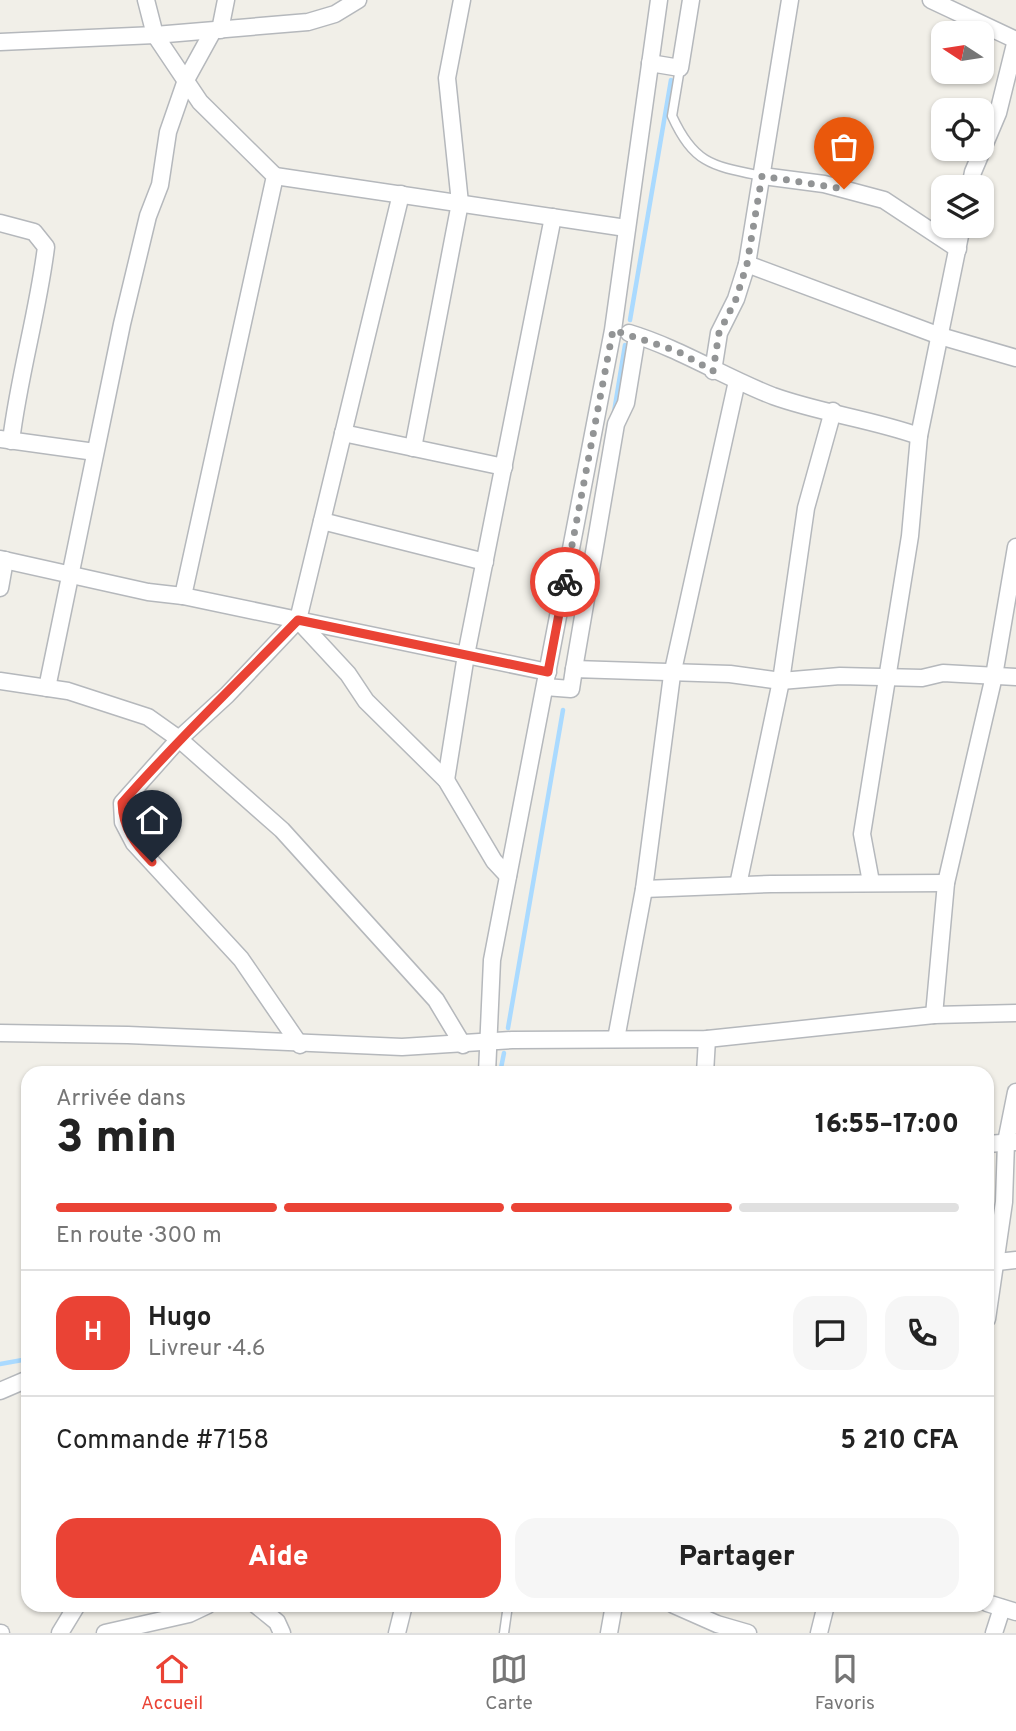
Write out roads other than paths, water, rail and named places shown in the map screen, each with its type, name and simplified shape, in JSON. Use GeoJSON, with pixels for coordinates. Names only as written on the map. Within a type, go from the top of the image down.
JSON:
{"type":"FeatureCollection","features":[{"type":"Feature","properties":{"kind":"street"},"geometry":{"type":"LineString","coordinates":[[146,0],[155,35],[200,102],[275,176],[626,228]]}},
{"type":"Feature","properties":{"kind":"street"},"geometry":{"type":"LineString","coordinates":[[47,688],[125,311],[148,216],[159,185],[168,132],[186,80],[217,30],[226,0]]}},
{"type":"Feature","properties":{"kind":"street"},"geometry":{"type":"LineString","coordinates":[[0,42],[155,35],[322,19],[358,0]]}},
{"type":"Feature","properties":{"kind":"street"},"geometry":{"type":"LineString","coordinates":[[413,448],[460,203],[447,78],[462,0]]}},
{"type":"Feature","properties":{"kind":"street"},"geometry":{"type":"LineString","coordinates":[[488,1066],[491,1041],[490,982],[613,330],[659,0]]}},
{"type":"Feature","properties":{"kind":"street"},"geometry":{"type":"LineString","coordinates":[[650,63],[680,68],[691,0]]}},
{"type":"Feature","properties":{"kind":"street"},"geometry":{"type":"LineString","coordinates":[[713,371],[719,333],[736,299],[747,264],[790,0]]}},
{"type":"Feature","properties":{"kind":"street"},"geometry":{"type":"LineString","coordinates":[[931,0],[1016,40],[998,113],[972,175]]}},
{"type":"Feature","properties":{"kind":"street"},"geometry":{"type":"LineString","coordinates":[[183,596],[275,176]]}},
{"type":"Feature","properties":{"kind":"street"},"geometry":{"type":"LineString","coordinates":[[762,176],[824,184],[884,200],[958,249]]}},
{"type":"Feature","properties":{"kind":"street"},"geometry":{"type":"LineString","coordinates":[[300,1045],[241,959],[134,843],[123,822],[122,803],[179,739],[227,695],[298,620],[401,194]]}},
{"type":"Feature","properties":{"kind":"street"},"geometry":{"type":"LineString","coordinates":[[446,780],[466,656],[553,217]]}},
{"type":"Feature","properties":{"kind":"street"},"geometry":{"type":"LineString","coordinates":[[0,223],[34,232],[46,247],[42,279],[6,440],[95,452]]}},
{"type":"Feature","properties":{"kind":"street"},"geometry":{"type":"LineString","coordinates":[[871,882],[862,834],[910,536],[919,436],[960,238]]}},
{"type":"Feature","properties":{"kind":"street"},"geometry":{"type":"LineString","coordinates":[[747,264],[940,336],[1016,358]]}},
{"type":"Feature","properties":{"kind":"street"},"geometry":{"type":"LineString","coordinates":[[613,330],[677,351],[713,371],[775,397],[919,436]]}},
{"type":"Feature","properties":{"kind":"street"},"geometry":{"type":"LineString","coordinates":[[0,588],[3,559],[148,592],[183,596],[466,656],[571,689],[616,424],[626,403],[637,336]]}},
{"type":"Feature","properties":{"kind":"street"},"geometry":{"type":"LineString","coordinates":[[616,1039],[644,890],[672,675],[737,381]]}},
{"type":"Feature","properties":{"kind":"street"},"geometry":{"type":"LineString","coordinates":[[738,885],[781,681],[806,508],[833,411]]}},
{"type":"Feature","properties":{"kind":"street"},"geometry":{"type":"LineString","coordinates":[[343,433],[504,467]]}},
{"type":"Feature","properties":{"kind":"street"},"geometry":{"type":"LineString","coordinates":[[322,521],[485,562]]}},
{"type":"Feature","properties":{"kind":"street"},"geometry":{"type":"LineString","coordinates":[[934,1015],[946,883],[994,676],[1016,547]]}},
{"type":"Feature","properties":{"kind":"street"},"geometry":{"type":"LineString","coordinates":[[298,620],[348,674],[366,701],[446,780],[494,861],[508,876]]}},
{"type":"Feature","properties":{"kind":"street"},"geometry":{"type":"LineString","coordinates":[[574,669],[672,675],[730,674],[781,681],[840,676],[922,678],[943,673],[1016,677]]}},
{"type":"Feature","properties":{"kind":"street"},"geometry":{"type":"LineString","coordinates":[[0,681],[47,688],[148,717],[179,739],[282,830],[436,1000],[463,1045]]}},
{"type":"Feature","properties":{"kind":"street"},"geometry":{"type":"LineString","coordinates":[[644,890],[738,885],[946,883]]}},
{"type":"Feature","properties":{"kind":"street"},"geometry":{"type":"LineString","coordinates":[[0,1033],[128,1035],[300,1045],[463,1045],[491,1041],[707,1039],[934,1015],[1016,1013]]}},
{"type":"Feature","properties":{"kind":"street"},"geometry":{"type":"LineString","coordinates":[[705,1066],[707,1039]]}},
{"type":"Feature","properties":{"kind":"street"},"geometry":{"type":"LineString","coordinates":[[994,1279],[1016,1092]]}},
{"type":"Feature","properties":{"kind":"street"},"geometry":{"type":"LineString","coordinates":[[997,1262],[1016,1260]]}},
{"type":"Feature","properties":{"kind":"street"},"geometry":{"type":"LineString","coordinates":[[0,1391],[21,1382]]}},
{"type":"Feature","properties":{"kind":"street"},"geometry":{"type":"LineString","coordinates":[[994,1633],[1002,1608]]}},
{"type":"Feature","properties":{"kind":"street"},"geometry":{"type":"LineString","coordinates":[[60,1633],[73,1612]]}},
{"type":"Feature","properties":{"kind":"street"},"geometry":{"type":"LineString","coordinates":[[105,1633],[170,1620],[190,1612]]}},
{"type":"Feature","properties":{"kind":"street"},"geometry":{"type":"LineString","coordinates":[[264,1612],[280,1627]]}},
{"type":"Feature","properties":{"kind":"street"},"geometry":{"type":"LineString","coordinates":[[397,1633],[402,1612]]}},
{"type":"Feature","properties":{"kind":"street"},"geometry":{"type":"LineString","coordinates":[[609,1633],[613,1612]]}},
{"type":"Feature","properties":{"kind":"street"},"geometry":{"type":"LineString","coordinates":[[686,1612],[716,1629],[748,1633]]}},
{"type":"Feature","properties":{"kind":"street"},"geometry":{"type":"LineString","coordinates":[[819,1633],[824,1612]]}},
{"type":"Feature","properties":{"kind":"lane"},"geometry":{"type":"LineString","coordinates":[[680,68],[672,116],[694,154],[727,169],[762,176]]}},
{"type":"Feature","properties":{"kind":"lane"},"geometry":{"type":"LineString","coordinates":[[504,1633],[507,1612]]}},
{"type":"Feature","properties":{"kind":"waterway"},"geometry":{"type":"LineString","coordinates":[[630,320],[671,80]]}},
{"type":"Feature","properties":{"kind":"waterway"},"geometry":{"type":"LineString","coordinates":[[614,412],[625,345]]}},
{"type":"Feature","properties":{"kind":"waterway"},"geometry":{"type":"LineString","coordinates":[[508,1028],[563,710]]}},
{"type":"Feature","properties":{"kind":"waterway"},"geometry":{"type":"LineString","coordinates":[[501,1066],[504,1053]]}},
{"type":"Feature","properties":{"kind":"waterway"},"geometry":{"type":"LineString","coordinates":[[0,1364],[21,1360]]}}]}
